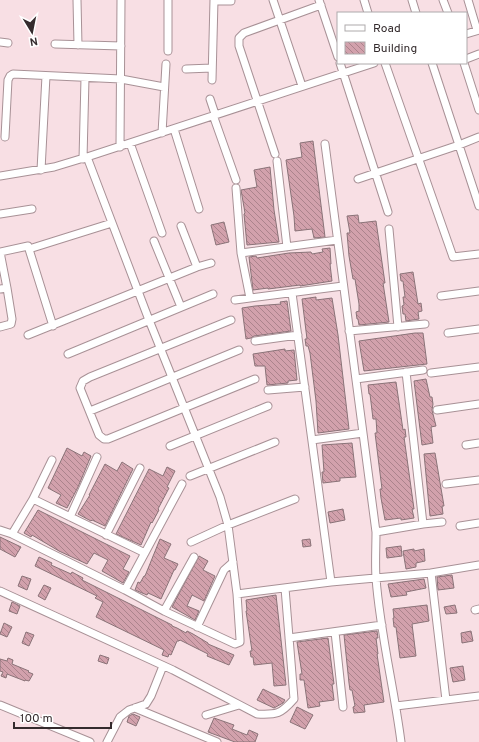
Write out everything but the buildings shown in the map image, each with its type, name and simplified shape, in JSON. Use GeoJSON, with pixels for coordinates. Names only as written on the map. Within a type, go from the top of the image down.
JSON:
{"type":"FeatureCollection","features":[{"type":"Feature","properties":{"kind":"street"},"geometry":{"type":"LineString","coordinates":[[77,0],[78,45]]}},
{"type":"Feature","properties":{"kind":"street"},"geometry":{"type":"LineString","coordinates":[[120,147],[121,0]]}},
{"type":"Feature","properties":{"kind":"street"},"geometry":{"type":"LineString","coordinates":[[168,0],[168,51]]}},
{"type":"Feature","properties":{"kind":"street"},"geometry":{"type":"LineString","coordinates":[[273,0],[302,86]]}},
{"type":"Feature","properties":{"kind":"street"},"geometry":{"type":"LineString","coordinates":[[364,0],[368,12]]}},
{"type":"Feature","properties":{"kind":"street"},"geometry":{"type":"LineString","coordinates":[[412,0],[416,12]]}},
{"type":"Feature","properties":{"kind":"street"},"geometry":{"type":"LineString","coordinates":[[443,0],[448,12]]}},
{"type":"Feature","properties":{"kind":"street"},"geometry":{"type":"LineString","coordinates":[[467,34],[478,30],[468,0]]}},
{"type":"Feature","properties":{"kind":"street"},"geometry":{"type":"LineString","coordinates":[[212,80],[214,1],[231,1]]}},
{"type":"Feature","properties":{"kind":"street"},"geometry":{"type":"LineString","coordinates":[[275,154],[239,46],[239,38],[244,33],[320,3],[337,54]]}},
{"type":"Feature","properties":{"kind":"street"},"geometry":{"type":"LineString","coordinates":[[0,42],[8,43]]}},
{"type":"Feature","properties":{"kind":"street"},"geometry":{"type":"LineString","coordinates":[[56,44],[121,46]]}},
{"type":"Feature","properties":{"kind":"street"},"geometry":{"type":"LineString","coordinates":[[467,59],[479,54]]}},
{"type":"Feature","properties":{"kind":"street"},"geometry":{"type":"LineString","coordinates":[[162,133],[166,64]]}},
{"type":"Feature","properties":{"kind":"street"},"geometry":{"type":"LineString","coordinates":[[340,64],[388,212]]}},
{"type":"Feature","properties":{"kind":"street"},"geometry":{"type":"LineString","coordinates":[[0,176],[41,170],[72,163],[371,64]]}},
{"type":"Feature","properties":{"kind":"street"},"geometry":{"type":"LineString","coordinates":[[385,64],[453,256],[479,254]]}},
{"type":"Feature","properties":{"kind":"street"},"geometry":{"type":"LineString","coordinates":[[432,64],[479,206]]}},
{"type":"Feature","properties":{"kind":"street"},"geometry":{"type":"LineString","coordinates":[[464,64],[479,110]]}},
{"type":"Feature","properties":{"kind":"street"},"geometry":{"type":"LineString","coordinates":[[186,69],[212,68]]}},
{"type":"Feature","properties":{"kind":"street"},"geometry":{"type":"LineString","coordinates":[[5,137],[8,80],[10,76],[19,74],[121,79],[164,86]]}},
{"type":"Feature","properties":{"kind":"street"},"geometry":{"type":"LineString","coordinates":[[41,170],[46,76]]}},
{"type":"Feature","properties":{"kind":"street"},"geometry":{"type":"LineString","coordinates":[[0,530],[12,534],[197,627],[235,644],[240,642],[237,594],[228,525],[220,497],[85,158],[85,78]]}},
{"type":"Feature","properties":{"kind":"street"},"geometry":{"type":"LineString","coordinates":[[210,99],[236,180]]}},
{"type":"Feature","properties":{"kind":"street"},"geometry":{"type":"LineString","coordinates":[[174,130],[199,209]]}},
{"type":"Feature","properties":{"kind":"street"},"geometry":{"type":"LineString","coordinates":[[358,180],[479,137]]}},
{"type":"Feature","properties":{"kind":"street"},"geometry":{"type":"LineString","coordinates":[[130,143],[162,232]]}},
{"type":"Feature","properties":{"kind":"street"},"geometry":{"type":"LineString","coordinates":[[325,144],[376,532],[376,578],[401,742]]}},
{"type":"Feature","properties":{"kind":"street"},"geometry":{"type":"LineString","coordinates":[[277,161],[287,247]]}},
{"type":"Feature","properties":{"kind":"street"},"geometry":{"type":"LineString","coordinates":[[236,188],[241,253],[250,298]]}},
{"type":"Feature","properties":{"kind":"street"},"geometry":{"type":"LineString","coordinates":[[0,214],[32,208]]}},
{"type":"Feature","properties":{"kind":"street"},"geometry":{"type":"LineString","coordinates":[[28,249],[112,224]]}},
{"type":"Feature","properties":{"kind":"street"},"geometry":{"type":"LineString","coordinates":[[181,226],[197,267]]}},
{"type":"Feature","properties":{"kind":"street"},"geometry":{"type":"LineString","coordinates":[[389,229],[398,327]]}},
{"type":"Feature","properties":{"kind":"street"},"geometry":{"type":"LineString","coordinates":[[241,253],[337,240]]}},
{"type":"Feature","properties":{"kind":"street"},"geometry":{"type":"LineString","coordinates":[[154,241],[181,307]]}},
{"type":"Feature","properties":{"kind":"street"},"geometry":{"type":"LineString","coordinates":[[0,327],[11,324],[12,319],[4,288],[0,252],[28,246],[53,326]]}},
{"type":"Feature","properties":{"kind":"street"},"geometry":{"type":"LineString","coordinates":[[28,335],[211,262]]}},
{"type":"Feature","properties":{"kind":"street"},"geometry":{"type":"LineString","coordinates":[[235,300],[343,286]]}},
{"type":"Feature","properties":{"kind":"street"},"geometry":{"type":"LineString","coordinates":[[441,296],[479,291]]}},
{"type":"Feature","properties":{"kind":"street"},"geometry":{"type":"LineString","coordinates":[[292,293],[331,582]]}},
{"type":"Feature","properties":{"kind":"street"},"geometry":{"type":"LineString","coordinates":[[68,354],[213,294]]}},
{"type":"Feature","properties":{"kind":"street"},"geometry":{"type":"LineString","coordinates":[[231,320],[90,377],[83,381],[80,388],[99,435],[106,439],[254,379]]}},
{"type":"Feature","properties":{"kind":"street"},"geometry":{"type":"LineString","coordinates":[[349,331],[425,324]]}},
{"type":"Feature","properties":{"kind":"street"},"geometry":{"type":"LineString","coordinates":[[448,333],[479,329]]}},
{"type":"Feature","properties":{"kind":"street"},"geometry":{"type":"LineString","coordinates":[[255,341],[298,335]]}},
{"type":"Feature","properties":{"kind":"street"},"geometry":{"type":"LineString","coordinates":[[90,411],[239,350]]}},
{"type":"Feature","properties":{"kind":"street"},"geometry":{"type":"LineString","coordinates":[[431,373],[479,367]]}},
{"type":"Feature","properties":{"kind":"street"},"geometry":{"type":"LineString","coordinates":[[356,379],[422,370]]}},
{"type":"Feature","properties":{"kind":"street"},"geometry":{"type":"LineString","coordinates":[[406,372],[423,524]]}},
{"type":"Feature","properties":{"kind":"street"},"geometry":{"type":"LineString","coordinates":[[268,390],[305,387]]}},
{"type":"Feature","properties":{"kind":"street"},"geometry":{"type":"LineString","coordinates":[[437,410],[479,404]]}},
{"type":"Feature","properties":{"kind":"street"},"geometry":{"type":"LineString","coordinates":[[170,446],[268,406]]}},
{"type":"Feature","properties":{"kind":"street"},"geometry":{"type":"LineString","coordinates":[[312,440],[363,433]]}},
{"type":"Feature","properties":{"kind":"street"},"geometry":{"type":"LineString","coordinates":[[190,476],[275,442]]}},
{"type":"Feature","properties":{"kind":"street"},"geometry":{"type":"LineString","coordinates":[[466,445],[479,443]]}},
{"type":"Feature","properties":{"kind":"street"},"geometry":{"type":"LineString","coordinates":[[70,517],[98,458]]}},
{"type":"Feature","properties":{"kind":"street"},"geometry":{"type":"LineString","coordinates":[[12,534],[33,499],[52,460]]}},
{"type":"Feature","properties":{"kind":"street"},"geometry":{"type":"LineString","coordinates":[[106,535],[140,468]]}},
{"type":"Feature","properties":{"kind":"street"},"geometry":{"type":"LineString","coordinates":[[446,484],[479,480]]}},
{"type":"Feature","properties":{"kind":"street"},"geometry":{"type":"LineString","coordinates":[[125,590],[182,484]]}},
{"type":"Feature","properties":{"kind":"street"},"geometry":{"type":"LineString","coordinates":[[33,499],[145,553]]}},
{"type":"Feature","properties":{"kind":"street"},"geometry":{"type":"LineString","coordinates":[[191,542],[228,525],[295,499]]}},
{"type":"Feature","properties":{"kind":"street"},"geometry":{"type":"LineString","coordinates":[[376,532],[442,522]]}},
{"type":"Feature","properties":{"kind":"street"},"geometry":{"type":"LineString","coordinates":[[460,526],[479,523]]}},
{"type":"Feature","properties":{"kind":"street"},"geometry":{"type":"LineString","coordinates":[[164,611],[194,557]]}},
{"type":"Feature","properties":{"kind":"street"},"geometry":{"type":"LineString","coordinates":[[197,627],[224,570],[233,562]]}},
{"type":"Feature","properties":{"kind":"street"},"geometry":{"type":"LineString","coordinates":[[237,594],[331,582],[431,573],[479,565]]}},
{"type":"Feature","properties":{"kind":"street"},"geometry":{"type":"LineString","coordinates":[[431,573],[446,700]]}},
{"type":"Feature","properties":{"kind":"street"},"geometry":{"type":"LineString","coordinates":[[0,591],[173,670],[257,714],[272,714],[284,710],[294,699],[285,588]]}},
{"type":"Feature","properties":{"kind":"street"},"geometry":{"type":"LineString","coordinates":[[289,638],[382,625]]}},
{"type":"Feature","properties":{"kind":"street"},"geometry":{"type":"LineString","coordinates":[[335,632],[343,707]]}},
{"type":"Feature","properties":{"kind":"street"},"geometry":{"type":"LineString","coordinates":[[107,742],[120,717],[130,710],[146,704],[151,696],[163,666]]}},
{"type":"Feature","properties":{"kind":"street"},"geometry":{"type":"LineString","coordinates":[[396,706],[479,696]]}},
{"type":"Feature","properties":{"kind":"street"},"geometry":{"type":"LineString","coordinates":[[0,704],[90,742]]}},
{"type":"Feature","properties":{"kind":"street"},"geometry":{"type":"LineString","coordinates":[[206,715],[239,705]]}},
{"type":"Feature","properties":{"kind":"street"},"geometry":{"type":"LineString","coordinates":[[135,708],[217,742]]}}]}
